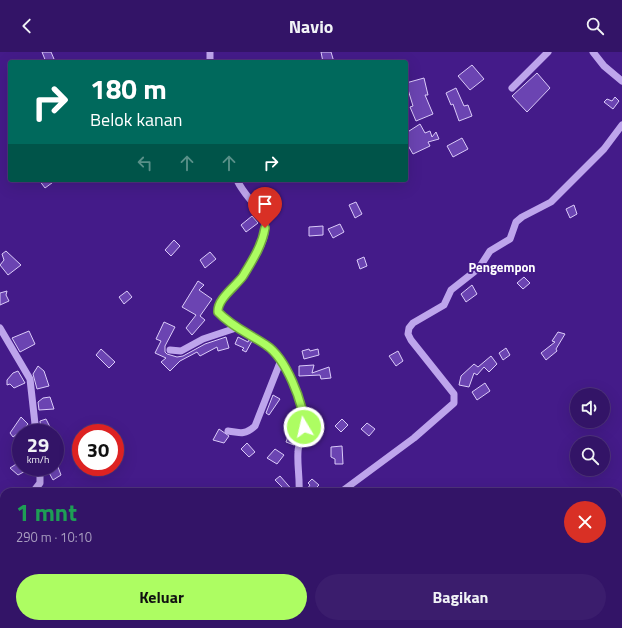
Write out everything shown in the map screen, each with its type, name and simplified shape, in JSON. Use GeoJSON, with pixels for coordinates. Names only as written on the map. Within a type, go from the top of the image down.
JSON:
{"type":"FeatureCollection","features":[{"type":"Feature","properties":{"kind":"street"},"geometry":{"type":"LineString","coordinates":[[512,88],[548,52]]}},
{"type":"Feature","properties":{"kind":"street"},"geometry":{"type":"LineString","coordinates":[[593,52],[604,66],[622,81]]}},
{"type":"Feature","properties":{"kind":"street"},"geometry":{"type":"LineString","coordinates":[[347,488],[414,438],[454,403],[454,394],[411,340],[408,334],[409,328],[413,323],[444,305],[452,290],[480,268],[490,251],[510,239],[516,222],[522,217],[551,202],[604,149],[622,125]]}},
{"type":"Feature","properties":{"kind":"street"},"geometry":{"type":"LineString","coordinates":[[237,182],[254,205],[264,223],[265,228],[263,238],[252,262],[242,278],[218,306],[218,312],[236,328],[268,346],[282,360],[298,398],[304,421],[298,451],[300,471],[299,488]]}},
{"type":"Feature","properties":{"kind":"street"},"geometry":{"type":"LineString","coordinates":[[0,328],[30,379],[35,424]]}},
{"type":"Feature","properties":{"kind":"street"},"geometry":{"type":"LineString","coordinates":[[170,350],[181,351],[203,339],[236,328]]}},
{"type":"Feature","properties":{"kind":"street"},"geometry":{"type":"LineString","coordinates":[[228,431],[242,434],[248,432],[255,426],[282,360]]}},
{"type":"Feature","properties":{"kind":"street"},"geometry":{"type":"LineString","coordinates":[[37,488],[40,483],[40,476]]}},
{"type":"Feature","properties":{"kind":"building"},"geometry":{"type":"Polygon","coordinates":[[[42,52],[51,52],[54,59],[45,60],[42,52]]]}},
{"type":"Feature","properties":{"kind":"building"},"geometry":{"type":"Polygon","coordinates":[[[321,52],[331,52],[333,60],[323,60],[321,52]]]}},
{"type":"Feature","properties":{"kind":"building"},"geometry":{"type":"Polygon","coordinates":[[[472,65],[484,79],[470,90],[458,76],[472,65]]]}},
{"type":"Feature","properties":{"kind":"building"},"geometry":{"type":"Polygon","coordinates":[[[537,73],[550,88],[527,112],[512,96],[537,73]]]}},
{"type":"Feature","properties":{"kind":"building"},"geometry":{"type":"Polygon","coordinates":[[[424,78],[428,95],[425,95],[433,114],[416,121],[410,107],[413,106],[408,90],[408,82],[424,78]]]}},
{"type":"Feature","properties":{"kind":"building"},"geometry":{"type":"Polygon","coordinates":[[[456,88],[464,106],[468,105],[472,116],[459,121],[453,104],[451,105],[446,93],[456,88]]]}},
{"type":"Feature","properties":{"kind":"building"},"geometry":{"type":"Polygon","coordinates":[[[615,97],[619,101],[613,109],[604,102],[607,99],[612,101],[615,97]]]}},
{"type":"Feature","properties":{"kind":"building"},"geometry":{"type":"Polygon","coordinates":[[[420,124],[425,133],[430,131],[432,137],[436,132],[439,139],[428,142],[430,146],[413,154],[408,145],[408,132],[420,124]]]}},
{"type":"Feature","properties":{"kind":"building"},"geometry":{"type":"Polygon","coordinates":[[[462,138],[468,149],[453,157],[447,146],[462,138]]]}},
{"type":"Feature","properties":{"kind":"building"},"geometry":{"type":"Polygon","coordinates":[[[40,182],[53,182],[45,188],[40,182]]]}},
{"type":"Feature","properties":{"kind":"building"},"geometry":{"type":"Polygon","coordinates":[[[356,202],[362,214],[355,218],[349,205],[356,202]]]}},
{"type":"Feature","properties":{"kind":"building"},"geometry":{"type":"Polygon","coordinates":[[[574,205],[577,214],[570,218],[566,209],[574,205]]]}},
{"type":"Feature","properties":{"kind":"building"},"geometry":{"type":"Polygon","coordinates":[[[252,216],[258,223],[246,232],[241,225],[252,216]]]}},
{"type":"Feature","properties":{"kind":"building"},"geometry":{"type":"Polygon","coordinates":[[[340,224],[344,232],[333,238],[328,229],[340,224]]]}},
{"type":"Feature","properties":{"kind":"building"},"geometry":{"type":"Polygon","coordinates":[[[323,226],[323,235],[309,236],[309,227],[323,226]]]}},
{"type":"Feature","properties":{"kind":"building"},"geometry":{"type":"Polygon","coordinates":[[[174,240],[180,246],[171,256],[165,250],[174,240]]]}},
{"type":"Feature","properties":{"kind":"building"},"geometry":{"type":"Polygon","coordinates":[[[6,251],[21,265],[8,275],[0,265],[4,260],[2,254],[6,251]]]}},
{"type":"Feature","properties":{"kind":"building"},"geometry":{"type":"Polygon","coordinates":[[[210,252],[216,259],[205,268],[200,260],[210,252]]]}},
{"type":"Feature","properties":{"kind":"building"},"geometry":{"type":"Polygon","coordinates":[[[364,257],[367,266],[360,269],[357,260],[364,257]]]}},
{"type":"Feature","properties":{"kind":"building"},"geometry":{"type":"Polygon","coordinates":[[[524,277],[530,283],[523,289],[517,283],[524,277]]]}},
{"type":"Feature","properties":{"kind":"building"},"geometry":{"type":"Polygon","coordinates":[[[198,281],[204,285],[199,290],[212,299],[200,316],[205,320],[192,335],[186,328],[196,315],[182,307],[198,281]]]}},
{"type":"Feature","properties":{"kind":"building"},"geometry":{"type":"Polygon","coordinates":[[[472,285],[477,294],[466,302],[461,294],[472,285]]]}},
{"type":"Feature","properties":{"kind":"building"},"geometry":{"type":"Polygon","coordinates":[[[7,291],[6,295],[9,301],[0,305],[0,293],[7,291]]]}},
{"type":"Feature","properties":{"kind":"building"},"geometry":{"type":"Polygon","coordinates":[[[127,291],[132,297],[124,304],[119,297],[127,291]]]}},
{"type":"Feature","properties":{"kind":"building"},"geometry":{"type":"Polygon","coordinates":[[[164,322],[175,327],[165,346],[165,352],[167,354],[177,357],[183,356],[205,344],[226,337],[229,348],[218,351],[217,347],[200,356],[197,352],[180,361],[170,371],[161,362],[166,358],[155,353],[161,341],[156,339],[164,322]]]}},
{"type":"Feature","properties":{"kind":"building"},"geometry":{"type":"Polygon","coordinates":[[[29,331],[35,344],[20,352],[12,338],[29,331]]]}},
{"type":"Feature","properties":{"kind":"building"},"geometry":{"type":"Polygon","coordinates":[[[558,332],[565,334],[556,349],[557,351],[546,360],[541,353],[555,342],[552,341],[558,332]]]}},
{"type":"Feature","properties":{"kind":"building"},"geometry":{"type":"Polygon","coordinates":[[[238,337],[248,342],[249,340],[252,341],[246,352],[242,350],[244,348],[235,344],[238,337]]]}},
{"type":"Feature","properties":{"kind":"building"},"geometry":{"type":"Polygon","coordinates":[[[506,348],[510,355],[503,360],[499,353],[506,348]]]}},
{"type":"Feature","properties":{"kind":"building"},"geometry":{"type":"Polygon","coordinates":[[[101,349],[115,362],[109,368],[96,355],[101,349]]]}},
{"type":"Feature","properties":{"kind":"building"},"geometry":{"type":"Polygon","coordinates":[[[309,349],[310,351],[318,349],[319,355],[304,359],[302,351],[309,349]]]}},
{"type":"Feature","properties":{"kind":"building"},"geometry":{"type":"Polygon","coordinates":[[[398,351],[403,361],[396,366],[389,356],[398,351]]]}},
{"type":"Feature","properties":{"kind":"building"},"geometry":{"type":"Polygon","coordinates":[[[491,356],[497,364],[489,372],[484,367],[477,375],[474,373],[469,387],[459,385],[461,376],[474,364],[478,367],[491,356]]]}},
{"type":"Feature","properties":{"kind":"building"},"geometry":{"type":"Polygon","coordinates":[[[314,365],[312,373],[329,367],[331,378],[321,379],[320,375],[299,376],[299,366],[314,365]]]}},
{"type":"Feature","properties":{"kind":"building"},"geometry":{"type":"Polygon","coordinates":[[[38,366],[44,371],[49,386],[37,389],[33,374],[38,366]]]}},
{"type":"Feature","properties":{"kind":"building"},"geometry":{"type":"Polygon","coordinates":[[[18,371],[25,383],[14,388],[10,384],[7,385],[7,380],[13,373],[18,371]]]}},
{"type":"Feature","properties":{"kind":"building"},"geometry":{"type":"Polygon","coordinates":[[[485,383],[490,391],[477,400],[472,392],[485,383]]]}},
{"type":"Feature","properties":{"kind":"building"},"geometry":{"type":"Polygon","coordinates":[[[273,395],[280,399],[269,415],[266,413],[273,395]]]}},
{"type":"Feature","properties":{"kind":"building"},"geometry":{"type":"Polygon","coordinates":[[[50,397],[54,409],[39,410],[38,402],[43,398],[50,397]]]}},
{"type":"Feature","properties":{"kind":"building"},"geometry":{"type":"Polygon","coordinates":[[[21,417],[28,424],[16,424],[21,417]]]}},
{"type":"Feature","properties":{"kind":"building"},"geometry":{"type":"Polygon","coordinates":[[[46,419],[48,424],[40,424],[40,421],[46,419]]]}},
{"type":"Feature","properties":{"kind":"building"},"geometry":{"type":"Polygon","coordinates":[[[342,419],[348,425],[341,432],[335,426],[342,419]]]}},
{"type":"Feature","properties":{"kind":"building"},"geometry":{"type":"Polygon","coordinates":[[[367,423],[375,429],[369,436],[361,429],[367,423]]]}},
{"type":"Feature","properties":{"kind":"building"},"geometry":{"type":"Polygon","coordinates":[[[219,429],[229,436],[224,443],[213,440],[219,429]]]}},
{"type":"Feature","properties":{"kind":"building"},"geometry":{"type":"Polygon","coordinates":[[[290,431],[296,434],[294,445],[286,442],[290,431]]]}},
{"type":"Feature","properties":{"kind":"building"},"geometry":{"type":"Polygon","coordinates":[[[247,443],[255,452],[249,457],[241,449],[247,443]]]}},
{"type":"Feature","properties":{"kind":"building"},"geometry":{"type":"Polygon","coordinates":[[[342,446],[343,464],[335,464],[335,459],[331,457],[331,447],[342,446]]]}},
{"type":"Feature","properties":{"kind":"building"},"geometry":{"type":"Polygon","coordinates":[[[275,449],[284,455],[277,464],[267,458],[275,449]]]}},
{"type":"Feature","properties":{"kind":"building"},"geometry":{"type":"Polygon","coordinates":[[[51,476],[59,476],[53,480],[51,476]]]}},
{"type":"Feature","properties":{"kind":"building"},"geometry":{"type":"Polygon","coordinates":[[[280,476],[290,488],[281,488],[282,487],[275,480],[280,476]]]}},
{"type":"Feature","properties":{"kind":"building"},"geometry":{"type":"Polygon","coordinates":[[[312,479],[319,485],[316,488],[308,488],[310,485],[308,483],[312,479]]]}},
{"type":"Feature","properties":{"kind":"district","name":"Pengempon"},"geometry":{"type":"Point","coordinates":[502,267]}},
{"type":"Feature","properties":{"kind":"route"},"geometry":{"type":"LineString","coordinates":[[265,228],[263,238],[255,256],[242,278],[218,306],[218,312],[236,328],[268,346],[282,360],[298,398],[304,421],[304,427]]}}]}
